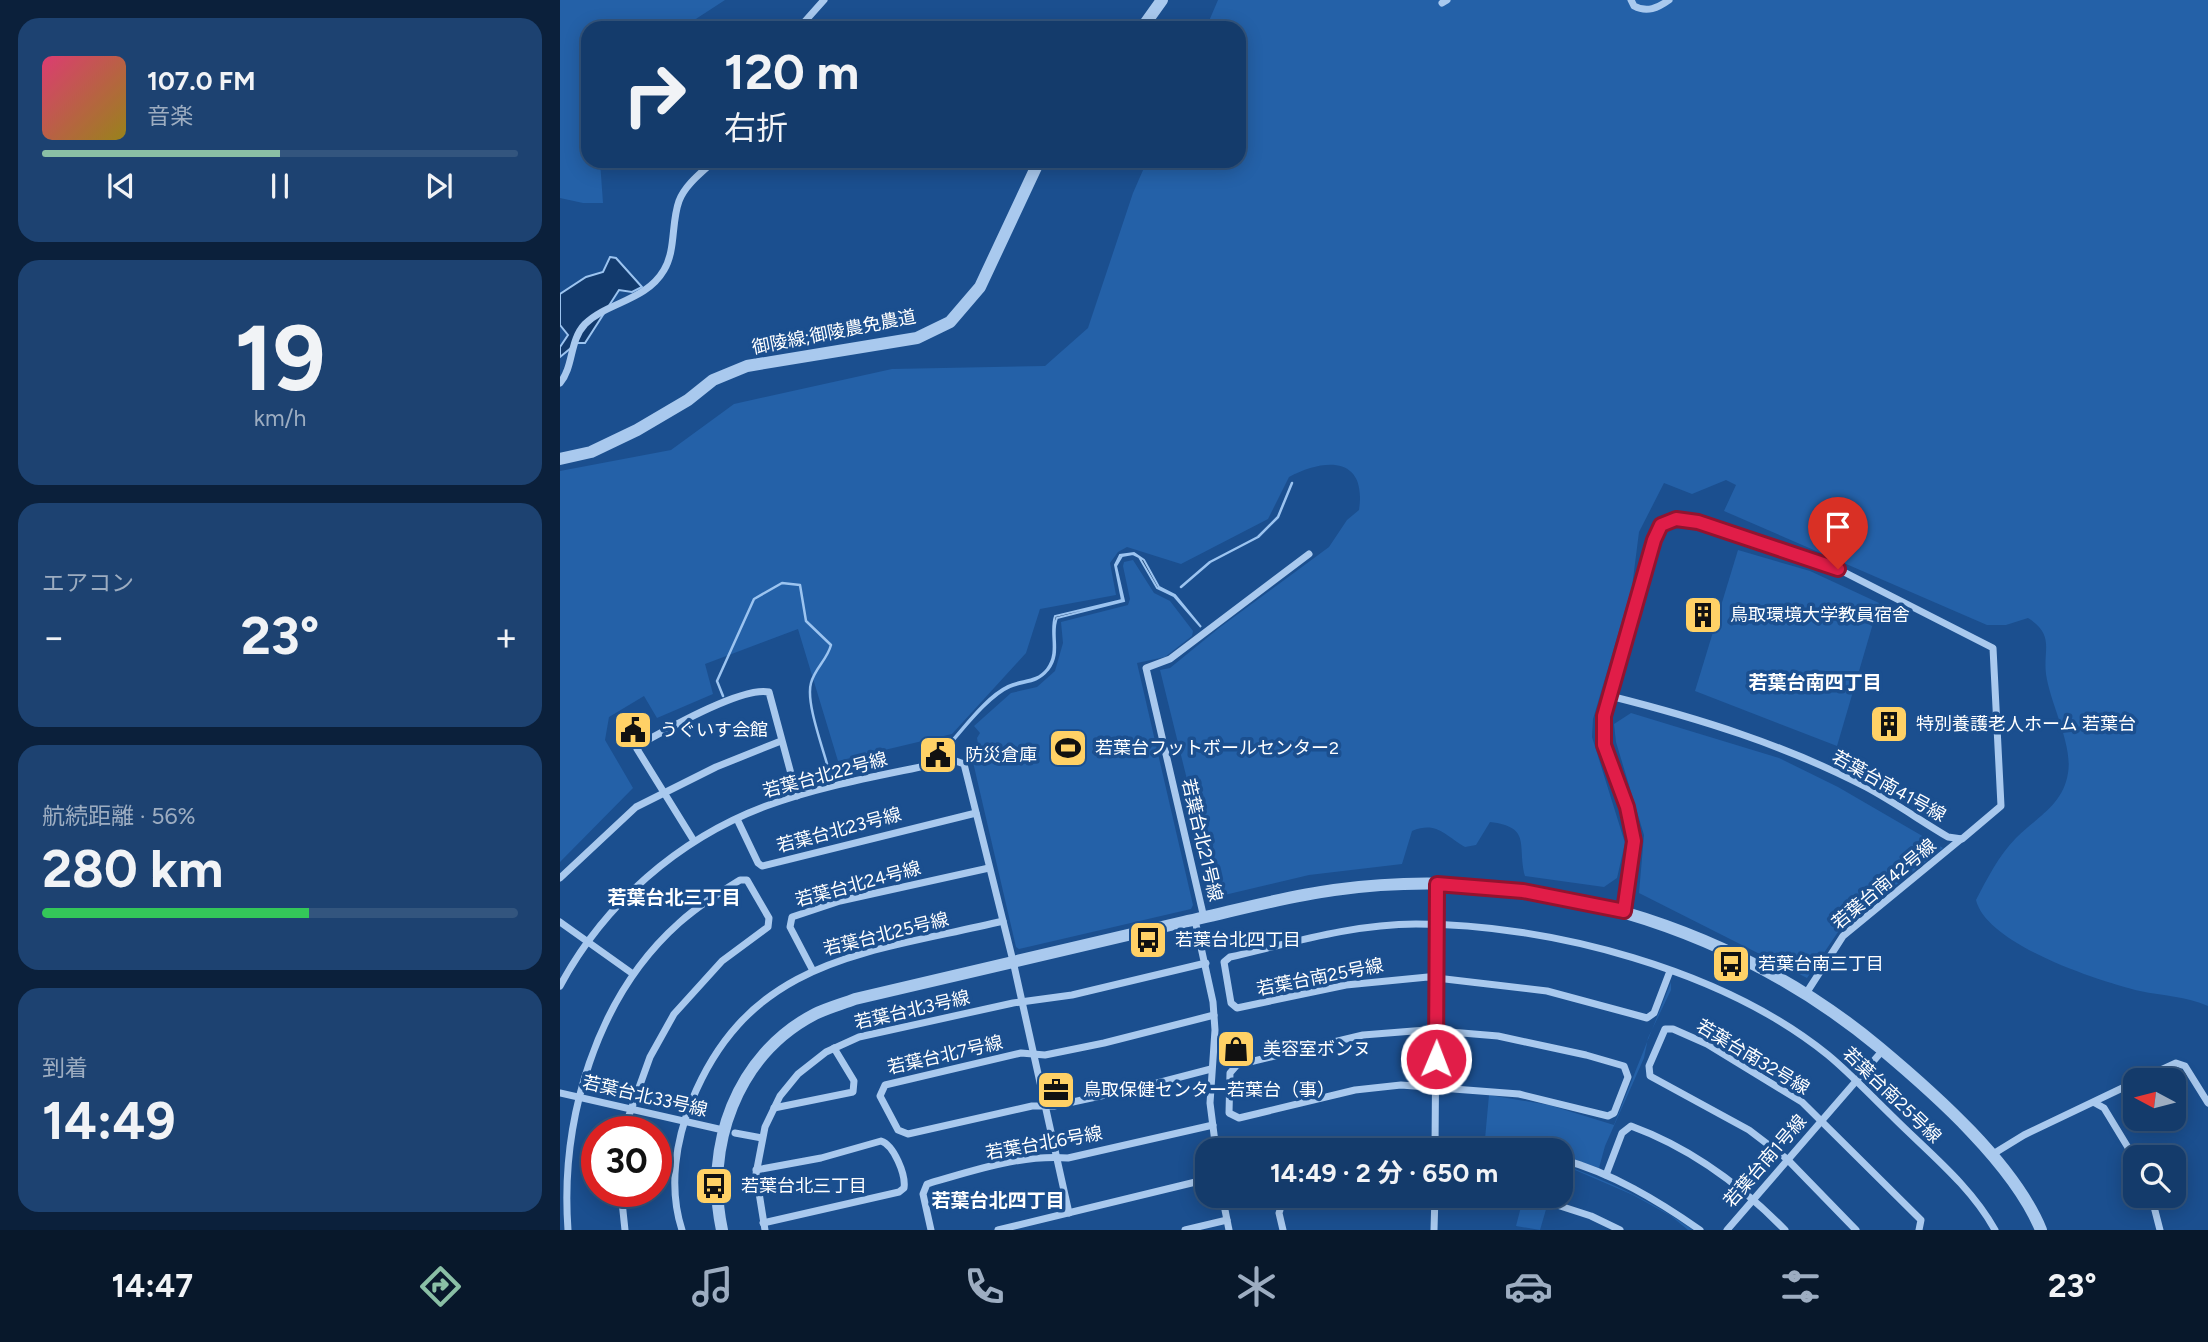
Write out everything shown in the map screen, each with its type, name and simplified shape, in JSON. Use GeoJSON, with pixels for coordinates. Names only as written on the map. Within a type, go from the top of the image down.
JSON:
{"type":"FeatureCollection","features":[{"type":"Feature","properties":{"kind":"street"},"geometry":{"type":"LineString","coordinates":[[805,21],[824,0]]}},
{"type":"Feature","properties":{"kind":"street"},"geometry":{"type":"LineString","coordinates":[[1147,21],[1162,0]]}},
{"type":"Feature","properties":{"kind":"street"},"geometry":{"type":"LineString","coordinates":[[1631,0],[1640,9],[1647,9],[1658,8],[1669,0]]}},
{"type":"Feature","properties":{"kind":"street"},"geometry":{"type":"LineString","coordinates":[[560,383],[569,366],[572,347],[585,325],[633,298],[664,271],[669,260],[678,202],[686,188],[707,168]]}},
{"type":"Feature","properties":{"kind":"street","name":"御陵線;御陵農免農道"},"geometry":{"type":"LineString","coordinates":[[560,459],[591,452],[637,430],[688,400],[713,380],[747,366],[916,338],[950,321],[980,288],[1036,168]]}},
{"type":"Feature","properties":{"kind":"street","name":"若葉台南41号線"},"geometry":{"type":"LineString","coordinates":[[1610,696],[1678,713],[1789,751],[1866,788],[1948,837],[1962,839],[2001,806],[1993,648],[1838,569],[1698,522],[1676,519],[1661,525],[1654,540],[1604,716],[1604,745],[1627,807],[1634,841],[1624,911]]}},
{"type":"Feature","properties":{"kind":"street","name":"若葉台北21号線"},"geometry":{"type":"LineString","coordinates":[[1199,919],[1146,668],[1170,659],[1309,554]]}},
{"type":"Feature","properties":{"kind":"street"},"geometry":{"type":"LineString","coordinates":[[694,841],[639,755],[638,747],[700,713],[767,691],[772,697],[797,796]]}},
{"type":"Feature","properties":{"kind":"street"},"geometry":{"type":"LineString","coordinates":[[560,878],[636,807],[782,741]]}},
{"type":"Feature","properties":{"kind":"street","name":"若葉台北22号線"},"geometry":{"type":"LineString","coordinates":[[560,986],[604,919],[651,873],[694,841],[737,819],[797,796],[953,760],[967,766],[989,868],[1035,1053],[1069,1213]]}},
{"type":"Feature","properties":{"kind":"street","name":"若葉台北23号線"},"geometry":{"type":"LineString","coordinates":[[737,819],[762,866],[976,813]]}},
{"type":"Feature","properties":{"kind":"street","name":"若葉台南42号線"},"geometry":{"type":"LineString","coordinates":[[1807,992],[1843,936],[1962,839]]}},
{"type":"Feature","properties":{"kind":"street","name":"若葉台北24号線"},"geometry":{"type":"LineString","coordinates":[[812,969],[790,927],[792,917],[840,901],[989,868]]}},
{"type":"Feature","properties":{"kind":"street"},"geometry":{"type":"LineString","coordinates":[[568,1230],[563,1191],[563,1155],[575,1095],[604,1022],[633,974],[677,925],[701,904],[740,880],[752,884],[769,918],[768,928],[722,961],[674,1014],[650,1057],[627,1116]]}},
{"type":"Feature","properties":{"kind":"street"},"geometry":{"type":"LineString","coordinates":[[1434,1138],[1437,884]]}},
{"type":"Feature","properties":{"kind":"street"},"geometry":{"type":"LineString","coordinates":[[722,1230],[716,1181],[729,1131],[729,1107],[757,1063],[775,1043],[815,1014],[855,999],[1013,961],[1335,890],[1437,884],[1565,897],[1624,911],[1706,941],[1807,992],[1883,1050],[1993,1154],[2020,1188],[2041,1230]]}},
{"type":"Feature","properties":{"kind":"street"},"geometry":{"type":"LineString","coordinates":[[1199,919],[1214,1015],[1211,1069],[1215,1138]]}},
{"type":"Feature","properties":{"kind":"street","name":"若葉台北25号線"},"geometry":{"type":"LineString","coordinates":[[682,1230],[675,1182],[684,1120],[716,1049],[740,1019],[769,994],[812,969],[854,956],[1003,921]]}},
{"type":"Feature","properties":{"kind":"street"},"geometry":{"type":"LineString","coordinates":[[560,922],[590,940],[633,974]]}},
{"type":"Feature","properties":{"kind":"street","name":"若葉台南25号線"},"geometry":{"type":"LineString","coordinates":[[1670,971],[1654,1013],[1647,1017],[1546,991],[1428,977],[1369,981],[1237,1008],[1231,1003],[1224,962],[1230,957],[1344,931],[1393,926],[1437,926],[1577,943],[1670,971],[1738,999],[1784,1025],[1827,1055],[1968,1192],[1995,1230]]}},
{"type":"Feature","properties":{"kind":"street","name":"若葉台北3号線"},"geometry":{"type":"LineString","coordinates":[[764,1227],[756,1170],[762,1138],[774,1108],[798,1074],[834,1048],[859,1037],[1023,1002],[1072,995],[1206,963]]}},
{"type":"Feature","properties":{"kind":"street","name":"若葉台北7号線"},"geometry":{"type":"LineString","coordinates":[[1211,1069],[1126,1091],[904,1134],[898,1130],[880,1096],[885,1085],[975,1063],[1035,1053],[1045,1055],[1214,1015]]}},
{"type":"Feature","properties":{"kind":"street","name":"若葉台南32号線"},"geometry":{"type":"LineString","coordinates":[[1787,1159],[1727,1116],[1650,1076],[1649,1066],[1665,1029],[1673,1029],[1707,1044],[1802,1102],[1821,1121]]}},
{"type":"Feature","properties":{"kind":"street"},"geometry":{"type":"LineString","coordinates":[[1426,1030],[1436,1033],[1498,1036],[1624,1066],[1628,1077],[1614,1114],[1608,1116],[1518,1094],[1436,1085],[1401,1085],[1355,1090],[1239,1118],[1229,1112],[1230,1073],[1237,1065],[1363,1035],[1426,1030]]}},
{"type":"Feature","properties":{"kind":"street"},"geometry":{"type":"LineString","coordinates":[[774,1108],[853,1092],[854,1081],[834,1048]]}},
{"type":"Feature","properties":{"kind":"street","name":"若葉台南1号線"},"geometry":{"type":"LineString","coordinates":[[1727,1230],[1854,1079],[1883,1050]]}},
{"type":"Feature","properties":{"kind":"street"},"geometry":{"type":"LineString","coordinates":[[2165,1068],[2176,1063],[2186,1066],[2208,1103]]}},
{"type":"Feature","properties":{"kind":"street"},"geometry":{"type":"LineString","coordinates":[[1993,1154],[2024,1135],[2123,1088]]}},
{"type":"Feature","properties":{"kind":"street","name":"若葉台北33号線"},"geometry":{"type":"LineString","coordinates":[[560,1093],[762,1138]]}},
{"type":"Feature","properties":{"kind":"street"},"geometry":{"type":"LineString","coordinates":[[2095,1103],[2104,1108],[2126,1145]]}},
{"type":"Feature","properties":{"kind":"street"},"geometry":{"type":"LineString","coordinates":[[1821,1121],[1921,1220],[1919,1230]]}},
{"type":"Feature","properties":{"kind":"street","name":"若葉台北6号線"},"geometry":{"type":"LineString","coordinates":[[931,1230],[923,1194],[927,1184],[993,1167],[1056,1157],[1068,1158],[1213,1125]]}},
{"type":"Feature","properties":{"kind":"street"},"geometry":{"type":"LineString","coordinates":[[1606,1175],[1622,1133],[1631,1126],[1717,1170],[1754,1198],[1785,1230]]}},
{"type":"Feature","properties":{"kind":"street"},"geometry":{"type":"LineString","coordinates":[[756,1170],[821,1158],[881,1141],[890,1146],[905,1180],[904,1188],[899,1192],[764,1227]]}},
{"type":"Feature","properties":{"kind":"street"},"geometry":{"type":"LineString","coordinates":[[1787,1159],[1856,1230]]}},
{"type":"Feature","properties":{"kind":"street"},"geometry":{"type":"LineString","coordinates":[[1573,1163],[1641,1192],[1700,1230]]}},
{"type":"Feature","properties":{"kind":"street"},"geometry":{"type":"LineString","coordinates":[[998,1230],[1016,1228],[1195,1183]]}},
{"type":"Feature","properties":{"kind":"street"},"geometry":{"type":"LineString","coordinates":[[623,1207],[625,1230]]}},
{"type":"Feature","properties":{"kind":"street"},"geometry":{"type":"LineString","coordinates":[[1225,1208],[1229,1230]]}},
{"type":"Feature","properties":{"kind":"street"},"geometry":{"type":"LineString","coordinates":[[1281,1208],[1283,1230]]}},
{"type":"Feature","properties":{"kind":"street"},"geometry":{"type":"LineString","coordinates":[[1434,1230],[1435,1208]]}},
{"type":"Feature","properties":{"kind":"street"},"geometry":{"type":"LineString","coordinates":[[1567,1208],[1620,1230]]}},
{"type":"Feature","properties":{"kind":"street"},"geometry":{"type":"LineString","coordinates":[[2154,1208],[2160,1230]]}},
{"type":"Feature","properties":{"kind":"street"},"geometry":{"type":"LineString","coordinates":[[1185,1230],[1227,1220]]}},
{"type":"Feature","properties":{"kind":"shaded area"},"geometry":{"type":"Polygon","coordinates":[[[560,0],[725,0],[693,21],[581,21],[581,168],[600,168],[603,203],[583,203],[560,198],[560,0]]]}},
{"type":"Feature","properties":{"kind":"shaded area"},"geometry":{"type":"Polygon","coordinates":[[[1218,0],[2208,0],[2208,1006],[2183,998],[2122,986],[2047,959],[2000,932],[1985,916],[1976,900],[2010,845],[2048,810],[2061,794],[2068,773],[2067,750],[2046,674],[2046,643],[2042,630],[2028,618],[2006,625],[1987,625],[1724,511],[1736,485],[1726,480],[1692,494],[1664,483],[1639,532],[1632,587],[1593,719],[1592,737],[1625,843],[1617,878],[1604,887],[1525,876],[1517,833],[1503,824],[1490,822],[1476,845],[1465,847],[1440,831],[1421,828],[1412,831],[1402,864],[1309,875],[1216,897],[1160,670],[1170,668],[1219,628],[1329,547],[1347,520],[1359,510],[1360,492],[1350,471],[1329,465],[1289,477],[1268,519],[1181,564],[1127,547],[1118,552],[1110,563],[1116,595],[1040,609],[1026,653],[952,734],[838,761],[798,629],[705,664],[713,694],[657,718],[644,696],[609,717],[605,740],[633,788],[560,862],[560,471],[671,450],[734,404],[892,369],[1045,366],[1088,328],[1144,168],[1246,168],[1246,21],[1209,21],[1218,0]]]}},
{"type":"Feature","properties":{"kind":"shaded area"},"geometry":{"type":"Polygon","coordinates":[[[610,257],[616,258],[642,287],[632,292],[619,290],[585,343],[577,343],[560,357],[560,347],[568,335],[560,325],[560,294],[586,277],[603,272],[610,257]]]}},
{"type":"Feature","properties":{"kind":"shaded area"},"geometry":{"type":"Polygon","coordinates":[[[1738,550],[1810,571],[1879,603],[1837,746],[1695,691],[1738,550]]]}},
{"type":"Feature","properties":{"kind":"shaded area"},"geometry":{"type":"Polygon","coordinates":[[[1134,553],[1144,560],[1159,587],[1175,595],[1201,627],[1174,596],[1157,588],[1139,557],[1133,554],[1122,556],[1116,566],[1124,601],[1057,618],[1054,657],[1048,670],[1035,680],[1003,691],[987,703],[954,740],[955,755],[952,740],[985,703],[1000,690],[1013,684],[1034,679],[1047,669],[1053,656],[1055,616],[1122,600],[1115,565],[1120,555],[1134,553]]]}},
{"type":"Feature","properties":{"kind":"shaded area","name":"若葉台フットボールセンター2"},"geometry":{"type":"Polygon","coordinates":[[[1133,560],[1154,593],[1170,601],[1193,631],[1192,636],[1165,657],[1137,663],[1193,905],[1191,909],[1019,949],[1016,947],[973,762],[981,759],[977,738],[980,733],[974,726],[1011,693],[1037,687],[1055,671],[1063,643],[1061,622],[1128,605],[1130,599],[1123,566],[1124,562],[1133,560]]]}},
{"type":"Feature","properties":{"kind":"shaded area"},"geometry":{"type":"Polygon","coordinates":[[[1631,713],[1779,758],[1838,787],[1943,848],[1840,929],[1807,978],[1639,893],[1644,835],[1616,742],[1614,724],[1631,713]]]}},
{"type":"Feature","properties":{"kind":"shaded area"},"geometry":{"type":"Polygon","coordinates":[[[1671,982],[1671,990],[1652,1030],[1671,982]]]}},
{"type":"Feature","properties":{"kind":"shaded area"},"geometry":{"type":"Polygon","coordinates":[[[1647,1041],[1644,1058],[1605,1146],[1599,1168],[1573,1159],[1573,1138],[1485,1138],[1489,1095],[1549,1105],[1614,1125],[1647,1041]]]}},
{"type":"Feature","properties":{"kind":"shaded area"},"geometry":{"type":"Polygon","coordinates":[[[1573,1169],[1596,1177],[1632,1194],[1573,1169]]]}},
{"type":"Feature","properties":{"kind":"shaded area"},"geometry":{"type":"Polygon","coordinates":[[[1521,1208],[1546,1208],[1540,1230],[1516,1226],[1521,1208]]]}},
{"type":"Feature","properties":{"kind":"shaded area"},"geometry":{"type":"Polygon","coordinates":[[[1672,1217],[1693,1230],[1688,1230],[1672,1217]]]}},
{"type":"Feature","properties":{"kind":"waterway"},"geometry":{"type":"LineString","coordinates":[[1181,587],[1210,562],[1258,537],[1278,517],[1292,483]]}},
{"type":"Feature","properties":{"kind":"waterway"},"geometry":{"type":"LineString","coordinates":[[723,696],[717,681],[754,599],[782,583],[800,585],[806,621],[831,645],[813,678],[810,692],[813,716],[831,779]]}},
{"type":"Feature","properties":{"kind":"place","name":"鳥取環境大学教員宿舎"},"geometry":{"type":"Point","coordinates":[1703,615]}},
{"type":"Feature","properties":{"kind":"place","name":"特別養護老人ホーム 若葉台"},"geometry":{"type":"Point","coordinates":[1889,724]}},
{"type":"Feature","properties":{"kind":"place","name":"うぐいす会館"},"geometry":{"type":"Point","coordinates":[633,730]}},
{"type":"Feature","properties":{"kind":"place","name":"若葉台フットボールセンター2"},"geometry":{"type":"Point","coordinates":[1068,748]}},
{"type":"Feature","properties":{"kind":"place","name":"防災倉庫"},"geometry":{"type":"Point","coordinates":[938,755]}},
{"type":"Feature","properties":{"kind":"place","name":"若葉台北四丁目"},"geometry":{"type":"Point","coordinates":[1148,940]}},
{"type":"Feature","properties":{"kind":"place","name":"若葉台南三丁目"},"geometry":{"type":"Point","coordinates":[1731,964]}},
{"type":"Feature","properties":{"kind":"place","name":"美容室ボンヌ"},"geometry":{"type":"Point","coordinates":[1236,1049]}},
{"type":"Feature","properties":{"kind":"place","name":"鳥取保健センター若葉台（事）"},"geometry":{"type":"Point","coordinates":[1056,1090]}},
{"type":"Feature","properties":{"kind":"place","name":"若葉台北三丁目"},"geometry":{"type":"Point","coordinates":[714,1186]}},
{"type":"Feature","properties":{"kind":"district","name":"若葉台南四丁目"},"geometry":{"type":"Point","coordinates":[1815,682]}},
{"type":"Feature","properties":{"kind":"district","name":"若葉台北三丁目"},"geometry":{"type":"Point","coordinates":[674,897]}},
{"type":"Feature","properties":{"kind":"district","name":"若葉台北四丁目"},"geometry":{"type":"Point","coordinates":[998,1200]}},
{"type":"Feature","properties":{"kind":"route"},"geometry":{"type":"LineString","coordinates":[[1436,1059],[1437,884],[1565,897],[1624,911],[1634,841],[1627,807],[1604,745],[1604,716],[1654,540],[1661,525],[1676,519],[1698,522],[1838,569]]}}]}
